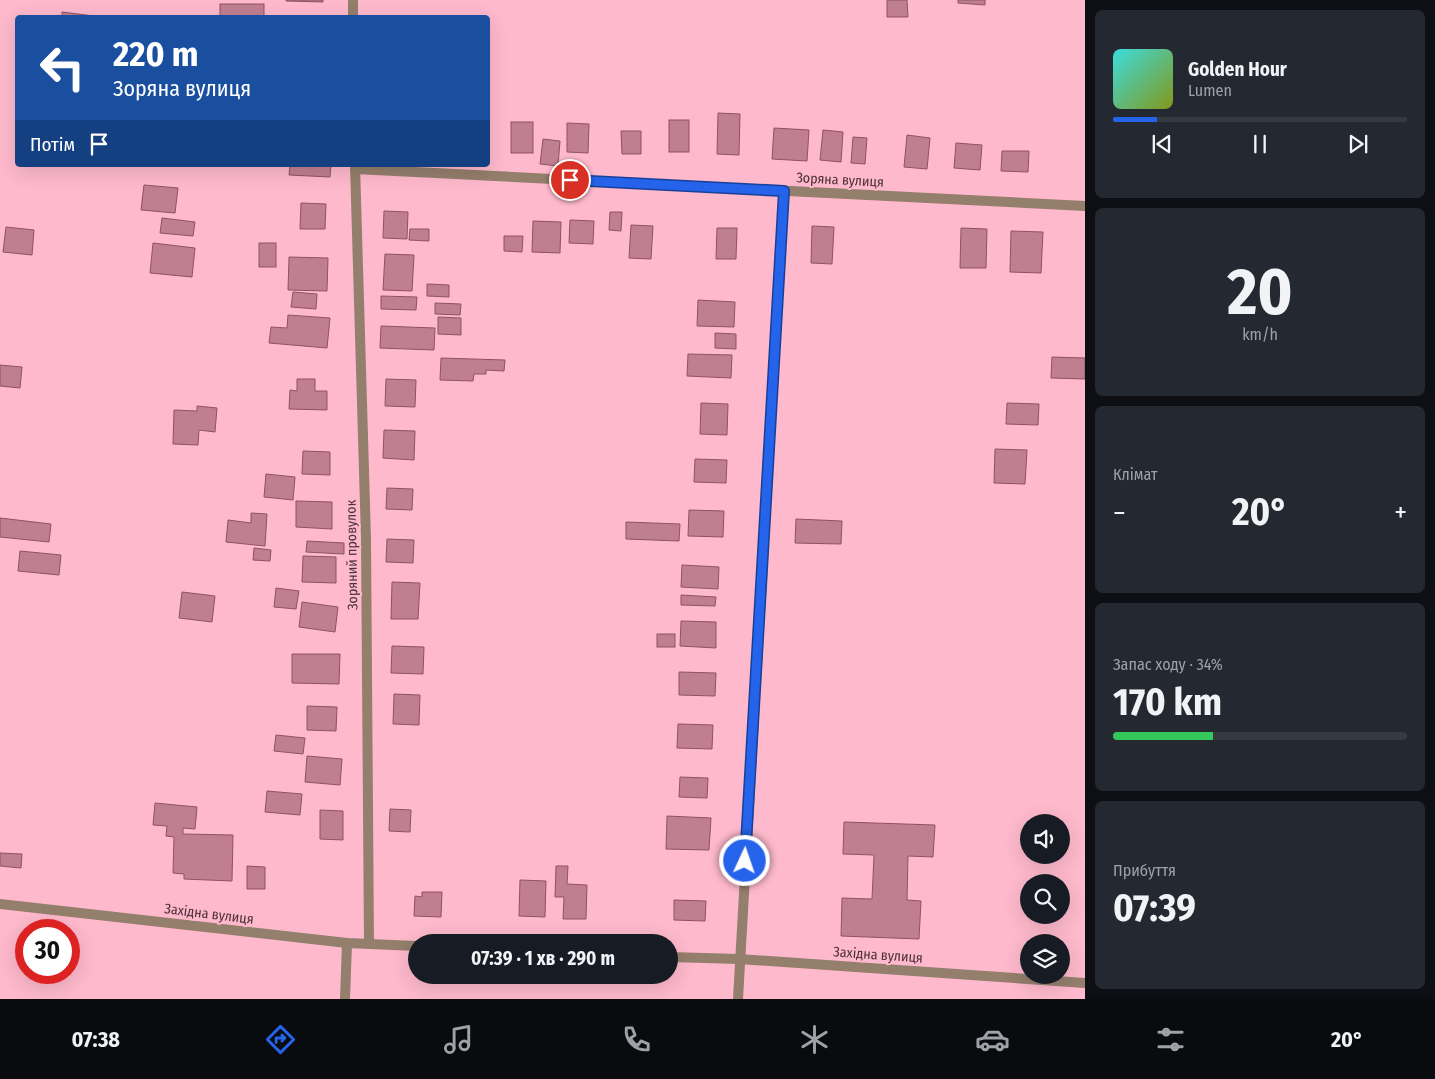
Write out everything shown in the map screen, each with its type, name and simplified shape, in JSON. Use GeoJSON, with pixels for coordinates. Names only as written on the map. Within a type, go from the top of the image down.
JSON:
{"type":"FeatureCollection","features":[{"type":"Feature","properties":{"kind":"street"},"geometry":{"type":"LineString","coordinates":[[353,0],[353,15]]}},
{"type":"Feature","properties":{"kind":"street","name":"Зоряна вулиця"},"geometry":{"type":"LineString","coordinates":[[355,167],[1085,206]]}},
{"type":"Feature","properties":{"kind":"street","name":"Зоряний провулок"},"geometry":{"type":"LineString","coordinates":[[355,167],[366,539],[369,944]]}},
{"type":"Feature","properties":{"kind":"street"},"geometry":{"type":"LineString","coordinates":[[738,999],[784,191]]}},
{"type":"Feature","properties":{"kind":"street","name":"Західна вулиця"},"geometry":{"type":"LineString","coordinates":[[0,904],[347,944],[408,946]]}},
{"type":"Feature","properties":{"kind":"street"},"geometry":{"type":"LineString","coordinates":[[345,999],[347,944]]}},
{"type":"Feature","properties":{"kind":"street","name":"Західна вулиця"},"geometry":{"type":"LineString","coordinates":[[678,956],[1085,983]]}},
{"type":"Feature","properties":{"kind":"building"},"geometry":{"type":"Polygon","coordinates":[[[323,0],[323,2],[286,1],[323,0]]]}},
{"type":"Feature","properties":{"kind":"building"},"geometry":{"type":"Polygon","coordinates":[[[887,0],[907,0],[908,17],[887,17],[887,0]]]}},
{"type":"Feature","properties":{"kind":"building"},"geometry":{"type":"Polygon","coordinates":[[[958,0],[985,0],[985,5],[958,3],[958,0]]]}},
{"type":"Feature","properties":{"kind":"building"},"geometry":{"type":"Polygon","coordinates":[[[220,4],[264,4],[264,15],[220,15],[220,4]]]}},
{"type":"Feature","properties":{"kind":"building"},"geometry":{"type":"Polygon","coordinates":[[[62,12],[86,15],[62,15],[62,12]]]}},
{"type":"Feature","properties":{"kind":"building"},"geometry":{"type":"Polygon","coordinates":[[[718,113],[740,114],[739,155],[717,154],[718,113]]]}},
{"type":"Feature","properties":{"kind":"building"},"geometry":{"type":"Polygon","coordinates":[[[669,120],[689,120],[689,152],[669,152],[669,120]]]}},
{"type":"Feature","properties":{"kind":"building"},"geometry":{"type":"Polygon","coordinates":[[[511,122],[533,122],[533,153],[511,153],[511,122]]]}},
{"type":"Feature","properties":{"kind":"building"},"geometry":{"type":"Polygon","coordinates":[[[567,123],[589,124],[588,153],[567,152],[567,123]]]}},
{"type":"Feature","properties":{"kind":"building"},"geometry":{"type":"Polygon","coordinates":[[[774,128],[809,130],[807,161],[772,159],[774,128]]]}},
{"type":"Feature","properties":{"kind":"building"},"geometry":{"type":"Polygon","coordinates":[[[823,130],[843,132],[841,162],[820,160],[823,130]]]}},
{"type":"Feature","properties":{"kind":"building"},"geometry":{"type":"Polygon","coordinates":[[[621,131],[641,131],[641,154],[622,154],[621,131]]]}},
{"type":"Feature","properties":{"kind":"building"},"geometry":{"type":"Polygon","coordinates":[[[907,135],[930,138],[927,169],[904,167],[907,135]]]}},
{"type":"Feature","properties":{"kind":"building"},"geometry":{"type":"Polygon","coordinates":[[[853,137],[867,138],[865,164],[851,163],[853,137]]]}},
{"type":"Feature","properties":{"kind":"building"},"geometry":{"type":"Polygon","coordinates":[[[543,139],[560,141],[558,166],[540,164],[543,139]]]}},
{"type":"Feature","properties":{"kind":"building"},"geometry":{"type":"Polygon","coordinates":[[[956,143],[982,145],[980,170],[954,168],[956,143]]]}},
{"type":"Feature","properties":{"kind":"building"},"geometry":{"type":"Polygon","coordinates":[[[1002,151],[1029,151],[1028,172],[1001,171],[1002,151]]]}},
{"type":"Feature","properties":{"kind":"building"},"geometry":{"type":"Polygon","coordinates":[[[290,167],[331,167],[330,177],[289,175],[290,167]]]}},
{"type":"Feature","properties":{"kind":"building"},"geometry":{"type":"Polygon","coordinates":[[[144,185],[178,188],[175,213],[141,210],[144,185]]]}},
{"type":"Feature","properties":{"kind":"building"},"geometry":{"type":"Polygon","coordinates":[[[301,203],[326,204],[325,229],[300,229],[301,203]]]}},
{"type":"Feature","properties":{"kind":"building"},"geometry":{"type":"Polygon","coordinates":[[[384,211],[408,212],[407,239],[383,238],[384,211]]]}},
{"type":"Feature","properties":{"kind":"building"},"geometry":{"type":"Polygon","coordinates":[[[610,212],[622,212],[621,231],[609,230],[610,212]]]}},
{"type":"Feature","properties":{"kind":"building"},"geometry":{"type":"Polygon","coordinates":[[[162,218],[195,222],[193,236],[160,233],[162,218]]]}},
{"type":"Feature","properties":{"kind":"building"},"geometry":{"type":"Polygon","coordinates":[[[570,220],[594,221],[593,244],[569,243],[570,220]]]}},
{"type":"Feature","properties":{"kind":"building"},"geometry":{"type":"Polygon","coordinates":[[[533,221],[561,222],[560,253],[532,252],[533,221]]]}},
{"type":"Feature","properties":{"kind":"building"},"geometry":{"type":"Polygon","coordinates":[[[631,225],[653,226],[651,259],[629,258],[631,225]]]}},
{"type":"Feature","properties":{"kind":"building"},"geometry":{"type":"Polygon","coordinates":[[[812,226],[834,227],[832,264],[811,263],[812,226]]]}},
{"type":"Feature","properties":{"kind":"building"},"geometry":{"type":"Polygon","coordinates":[[[6,227],[34,230],[32,255],[3,252],[6,227]]]}},
{"type":"Feature","properties":{"kind":"building"},"geometry":{"type":"Polygon","coordinates":[[[717,228],[737,228],[736,259],[716,259],[717,228]]]}},
{"type":"Feature","properties":{"kind":"building"},"geometry":{"type":"Polygon","coordinates":[[[961,228],[987,229],[986,268],[960,268],[961,228]]]}},
{"type":"Feature","properties":{"kind":"building"},"geometry":{"type":"Polygon","coordinates":[[[410,229],[429,229],[429,241],[409,240],[410,229]]]}},
{"type":"Feature","properties":{"kind":"building"},"geometry":{"type":"Polygon","coordinates":[[[1011,231],[1043,232],[1041,273],[1010,272],[1011,231]]]}},
{"type":"Feature","properties":{"kind":"building"},"geometry":{"type":"Polygon","coordinates":[[[504,236],[523,236],[522,252],[504,251],[504,236]]]}},
{"type":"Feature","properties":{"kind":"building"},"geometry":{"type":"Polygon","coordinates":[[[153,243],[195,248],[192,277],[150,273],[153,243]]]}},
{"type":"Feature","properties":{"kind":"building"},"geometry":{"type":"Polygon","coordinates":[[[259,243],[276,243],[276,267],[259,267],[259,243]]]}},
{"type":"Feature","properties":{"kind":"building"},"geometry":{"type":"Polygon","coordinates":[[[385,254],[414,255],[412,291],[383,290],[385,254]]]}},
{"type":"Feature","properties":{"kind":"building"},"geometry":{"type":"Polygon","coordinates":[[[289,257],[328,258],[327,291],[288,290],[289,257]]]}},
{"type":"Feature","properties":{"kind":"building"},"geometry":{"type":"Polygon","coordinates":[[[427,284],[449,285],[449,297],[427,296],[427,284]]]}},
{"type":"Feature","properties":{"kind":"building"},"geometry":{"type":"Polygon","coordinates":[[[293,292],[317,294],[316,309],[291,307],[293,292]]]}},
{"type":"Feature","properties":{"kind":"building"},"geometry":{"type":"Polygon","coordinates":[[[381,296],[417,297],[416,310],[381,309],[381,296]]]}},
{"type":"Feature","properties":{"kind":"building"},"geometry":{"type":"Polygon","coordinates":[[[698,300],[735,302],[734,327],[697,326],[698,300]]]}},
{"type":"Feature","properties":{"kind":"building"},"geometry":{"type":"Polygon","coordinates":[[[435,303],[461,304],[460,315],[435,314],[435,303]]]}},
{"type":"Feature","properties":{"kind":"building"},"geometry":{"type":"Polygon","coordinates":[[[288,315],[330,318],[327,348],[269,343],[271,327],[287,328],[288,315]]]}},
{"type":"Feature","properties":{"kind":"building"},"geometry":{"type":"Polygon","coordinates":[[[438,317],[461,318],[461,335],[438,334],[438,317]]]}},
{"type":"Feature","properties":{"kind":"building"},"geometry":{"type":"Polygon","coordinates":[[[381,326],[435,328],[434,350],[380,348],[381,326]]]}},
{"type":"Feature","properties":{"kind":"building"},"geometry":{"type":"Polygon","coordinates":[[[715,333],[736,334],[736,349],[715,348],[715,333]]]}},
{"type":"Feature","properties":{"kind":"building"},"geometry":{"type":"Polygon","coordinates":[[[688,354],[732,355],[731,378],[687,376],[688,354]]]}},
{"type":"Feature","properties":{"kind":"building"},"geometry":{"type":"Polygon","coordinates":[[[1052,357],[1085,358],[1085,379],[1051,378],[1052,357]]]}},
{"type":"Feature","properties":{"kind":"building"},"geometry":{"type":"Polygon","coordinates":[[[441,358],[505,360],[504,371],[486,370],[486,374],[474,374],[473,381],[440,380],[441,358]]]}},
{"type":"Feature","properties":{"kind":"building"},"geometry":{"type":"Polygon","coordinates":[[[0,365],[22,367],[20,388],[0,386],[0,365]]]}},
{"type":"Feature","properties":{"kind":"building"},"geometry":{"type":"Polygon","coordinates":[[[297,379],[315,379],[315,391],[327,391],[327,410],[289,409],[290,390],[297,391],[297,379]]]}},
{"type":"Feature","properties":{"kind":"building"},"geometry":{"type":"Polygon","coordinates":[[[386,379],[416,380],[415,407],[385,406],[386,379]]]}},
{"type":"Feature","properties":{"kind":"building"},"geometry":{"type":"Polygon","coordinates":[[[701,403],[728,404],[727,435],[700,434],[701,403]]]}},
{"type":"Feature","properties":{"kind":"building"},"geometry":{"type":"Polygon","coordinates":[[[1007,403],[1039,404],[1038,425],[1006,424],[1007,403]]]}},
{"type":"Feature","properties":{"kind":"building"},"geometry":{"type":"Polygon","coordinates":[[[197,406],[217,408],[215,432],[199,430],[198,445],[173,444],[174,410],[197,411],[197,406]]]}},
{"type":"Feature","properties":{"kind":"building"},"geometry":{"type":"Polygon","coordinates":[[[384,430],[415,431],[414,460],[383,458],[384,430]]]}},
{"type":"Feature","properties":{"kind":"building"},"geometry":{"type":"Polygon","coordinates":[[[995,449],[1027,450],[1025,484],[994,483],[995,449]]]}},
{"type":"Feature","properties":{"kind":"building"},"geometry":{"type":"Polygon","coordinates":[[[303,451],[330,452],[330,475],[302,474],[303,451]]]}},
{"type":"Feature","properties":{"kind":"building"},"geometry":{"type":"Polygon","coordinates":[[[695,459],[727,460],[726,483],[694,482],[695,459]]]}},
{"type":"Feature","properties":{"kind":"building"},"geometry":{"type":"Polygon","coordinates":[[[266,474],[295,477],[293,500],[264,497],[266,474]]]}},
{"type":"Feature","properties":{"kind":"building"},"geometry":{"type":"Polygon","coordinates":[[[387,488],[413,489],[412,510],[386,509],[387,488]]]}},
{"type":"Feature","properties":{"kind":"building"},"geometry":{"type":"Polygon","coordinates":[[[296,501],[332,502],[332,529],[296,527],[296,501]]]}},
{"type":"Feature","properties":{"kind":"building"},"geometry":{"type":"Polygon","coordinates":[[[689,510],[724,511],[723,537],[688,536],[689,510]]]}},
{"type":"Feature","properties":{"kind":"building"},"geometry":{"type":"Polygon","coordinates":[[[251,513],[267,514],[265,546],[226,542],[228,520],[251,523],[251,513]]]}},
{"type":"Feature","properties":{"kind":"building"},"geometry":{"type":"Polygon","coordinates":[[[0,518],[51,524],[49,542],[0,537],[0,518]]]}},
{"type":"Feature","properties":{"kind":"building"},"geometry":{"type":"Polygon","coordinates":[[[796,519],[842,521],[841,544],[795,543],[796,519]]]}},
{"type":"Feature","properties":{"kind":"building"},"geometry":{"type":"Polygon","coordinates":[[[626,522],[680,524],[679,541],[626,539],[626,522]]]}},
{"type":"Feature","properties":{"kind":"building"},"geometry":{"type":"Polygon","coordinates":[[[387,539],[414,540],[413,563],[386,562],[387,539]]]}},
{"type":"Feature","properties":{"kind":"building"},"geometry":{"type":"Polygon","coordinates":[[[307,541],[344,543],[344,554],[306,552],[307,541]]]}},
{"type":"Feature","properties":{"kind":"building"},"geometry":{"type":"Polygon","coordinates":[[[254,548],[271,550],[270,561],[253,560],[254,548]]]}},
{"type":"Feature","properties":{"kind":"building"},"geometry":{"type":"Polygon","coordinates":[[[20,551],[61,555],[59,575],[18,571],[20,551]]]}},
{"type":"Feature","properties":{"kind":"building"},"geometry":{"type":"Polygon","coordinates":[[[303,556],[336,557],[336,583],[302,582],[303,556]]]}},
{"type":"Feature","properties":{"kind":"building"},"geometry":{"type":"Polygon","coordinates":[[[682,565],[719,567],[718,589],[681,587],[682,565]]]}},
{"type":"Feature","properties":{"kind":"building"},"geometry":{"type":"Polygon","coordinates":[[[392,582],[420,583],[418,619],[391,619],[392,582]]]}},
{"type":"Feature","properties":{"kind":"building"},"geometry":{"type":"Polygon","coordinates":[[[276,588],[299,591],[296,609],[274,607],[276,588]]]}},
{"type":"Feature","properties":{"kind":"building"},"geometry":{"type":"Polygon","coordinates":[[[182,592],[215,596],[212,622],[179,618],[182,592]]]}},
{"type":"Feature","properties":{"kind":"building"},"geometry":{"type":"Polygon","coordinates":[[[681,595],[716,597],[715,606],[681,605],[681,595]]]}},
{"type":"Feature","properties":{"kind":"building"},"geometry":{"type":"Polygon","coordinates":[[[302,602],[338,607],[335,632],[299,627],[302,602]]]}},
{"type":"Feature","properties":{"kind":"building"},"geometry":{"type":"Polygon","coordinates":[[[681,621],[716,622],[716,648],[680,646],[681,621]]]}},
{"type":"Feature","properties":{"kind":"building"},"geometry":{"type":"Polygon","coordinates":[[[657,634],[675,634],[675,647],[657,647],[657,634]]]}},
{"type":"Feature","properties":{"kind":"building"},"geometry":{"type":"Polygon","coordinates":[[[392,646],[424,647],[423,674],[391,673],[392,646]]]}},
{"type":"Feature","properties":{"kind":"building"},"geometry":{"type":"Polygon","coordinates":[[[292,654],[340,654],[339,684],[292,683],[292,654]]]}},
{"type":"Feature","properties":{"kind":"building"},"geometry":{"type":"Polygon","coordinates":[[[679,672],[716,673],[715,696],[679,695],[679,672]]]}},
{"type":"Feature","properties":{"kind":"building"},"geometry":{"type":"Polygon","coordinates":[[[394,694],[420,695],[419,725],[393,724],[394,694]]]}},
{"type":"Feature","properties":{"kind":"building"},"geometry":{"type":"Polygon","coordinates":[[[307,706],[337,707],[336,731],[307,730],[307,706]]]}},
{"type":"Feature","properties":{"kind":"building"},"geometry":{"type":"Polygon","coordinates":[[[678,724],[713,725],[712,749],[677,748],[678,724]]]}},
{"type":"Feature","properties":{"kind":"building"},"geometry":{"type":"Polygon","coordinates":[[[276,735],[305,738],[303,754],[274,751],[276,735]]]}},
{"type":"Feature","properties":{"kind":"building"},"geometry":{"type":"Polygon","coordinates":[[[307,756],[342,759],[340,785],[305,782],[307,756]]]}},
{"type":"Feature","properties":{"kind":"building"},"geometry":{"type":"Polygon","coordinates":[[[680,777],[708,778],[707,798],[679,797],[680,777]]]}},
{"type":"Feature","properties":{"kind":"building"},"geometry":{"type":"Polygon","coordinates":[[[267,791],[302,794],[300,815],[265,812],[267,791]]]}},
{"type":"Feature","properties":{"kind":"building"},"geometry":{"type":"Polygon","coordinates":[[[155,803],[197,807],[195,829],[183,828],[183,834],[233,835],[232,881],[184,879],[184,874],[173,873],[174,837],[166,836],[167,826],[153,825],[155,803]]]}},
{"type":"Feature","properties":{"kind":"building"},"geometry":{"type":"Polygon","coordinates":[[[390,809],[411,810],[410,832],[389,831],[390,809]]]}},
{"type":"Feature","properties":{"kind":"building"},"geometry":{"type":"Polygon","coordinates":[[[320,810],[343,811],[343,840],[320,839],[320,810]]]}},
{"type":"Feature","properties":{"kind":"building"},"geometry":{"type":"Polygon","coordinates":[[[667,816],[711,818],[709,850],[666,849],[667,816]]]}},
{"type":"Feature","properties":{"kind":"building"},"geometry":{"type":"Polygon","coordinates":[[[844,822],[935,825],[933,857],[908,856],[907,900],[921,901],[919,939],[841,936],[842,898],[872,899],[874,855],[843,854],[844,822]]]}},
{"type":"Feature","properties":{"kind":"building"},"geometry":{"type":"Polygon","coordinates":[[[0,853],[22,854],[21,868],[0,866],[0,853]]]}},
{"type":"Feature","properties":{"kind":"building"},"geometry":{"type":"Polygon","coordinates":[[[247,866],[265,867],[265,889],[247,889],[247,866]]]}},
{"type":"Feature","properties":{"kind":"building"},"geometry":{"type":"Polygon","coordinates":[[[556,866],[568,866],[567,884],[587,885],[586,919],[563,919],[564,897],[555,897],[556,866]]]}},
{"type":"Feature","properties":{"kind":"building"},"geometry":{"type":"Polygon","coordinates":[[[520,880],[546,881],[545,917],[519,916],[520,880]]]}},
{"type":"Feature","properties":{"kind":"building"},"geometry":{"type":"Polygon","coordinates":[[[422,892],[442,892],[441,917],[414,916],[415,896],[422,897],[422,892]]]}},
{"type":"Feature","properties":{"kind":"building"},"geometry":{"type":"Polygon","coordinates":[[[674,900],[706,901],[705,921],[674,920],[674,900]]]}},
{"type":"Feature","properties":{"kind":"route"},"geometry":{"type":"LineString","coordinates":[[570,180],[784,191],[745,861]]}}]}
